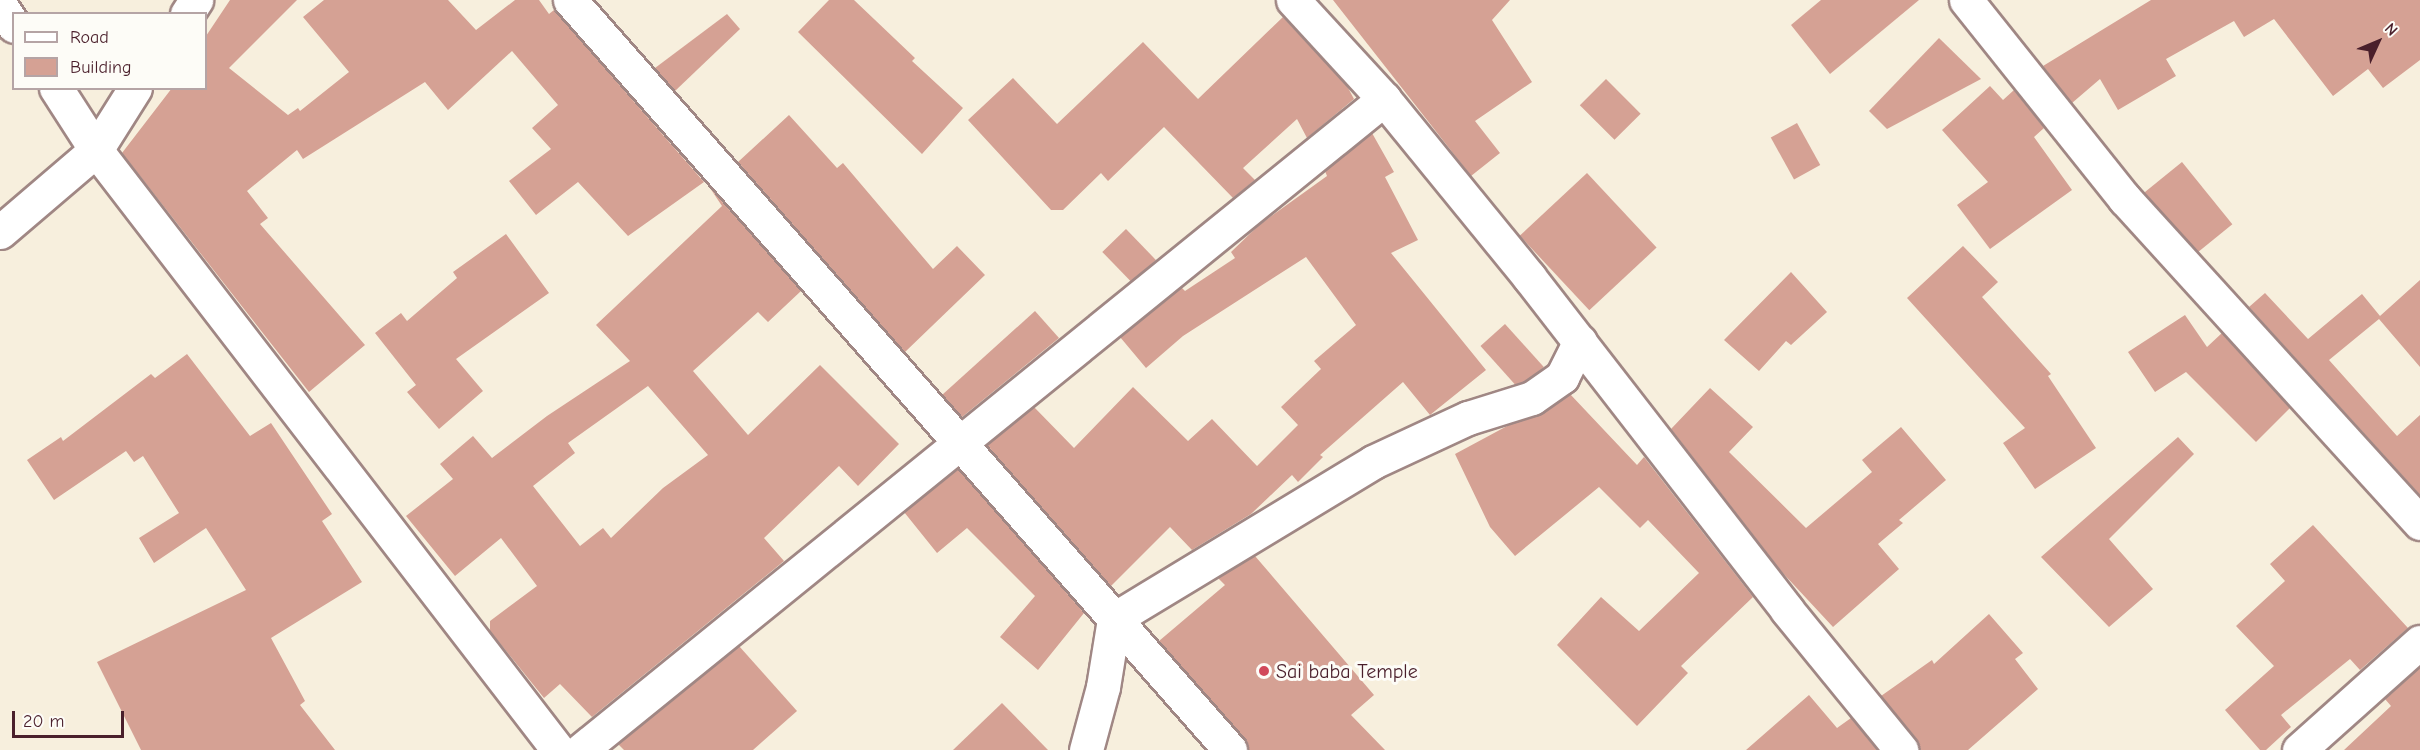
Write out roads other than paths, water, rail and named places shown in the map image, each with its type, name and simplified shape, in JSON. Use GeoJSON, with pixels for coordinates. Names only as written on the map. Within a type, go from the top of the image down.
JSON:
{"type":"FeatureCollection","features":[{"type":"Feature","properties":{"kind":"street"},"geometry":{"type":"LineString","coordinates":[[570,0],[1230,750]]}},
{"type":"Feature","properties":{"kind":"street"},"geometry":{"type":"LineString","coordinates":[[1293,0],[1384,99],[1580,341],[1786,610],[1901,750]]}},
{"type":"Feature","properties":{"kind":"street"},"geometry":{"type":"LineString","coordinates":[[1965,0],[2125,199],[2420,523]]}},
{"type":"Feature","properties":{"kind":"street"},"geometry":{"type":"LineString","coordinates":[[0,6],[12,23]]}},
{"type":"Feature","properties":{"kind":"street"},"geometry":{"type":"LineString","coordinates":[[57,90],[96,150],[558,750]]}},
{"type":"Feature","properties":{"kind":"street"},"geometry":{"type":"LineString","coordinates":[[0,232],[96,150],[134,90]]}},
{"type":"Feature","properties":{"kind":"street"},"geometry":{"type":"LineString","coordinates":[[581,750],[962,444],[1384,99]]}},
{"type":"Feature","properties":{"kind":"street"},"geometry":{"type":"LineString","coordinates":[[1086,750],[1103,687],[1114,619],[1373,462],[1468,418],[1532,398],[1562,377],[1580,341]]}},
{"type":"Feature","properties":{"kind":"street"},"geometry":{"type":"LineString","coordinates":[[2299,750],[2420,642]]}},
{"type":"Feature","properties":{"kind":"place","name":"Sai baba Temple"},"geometry":{"type":"Point","coordinates":[1264,671]}}]}
